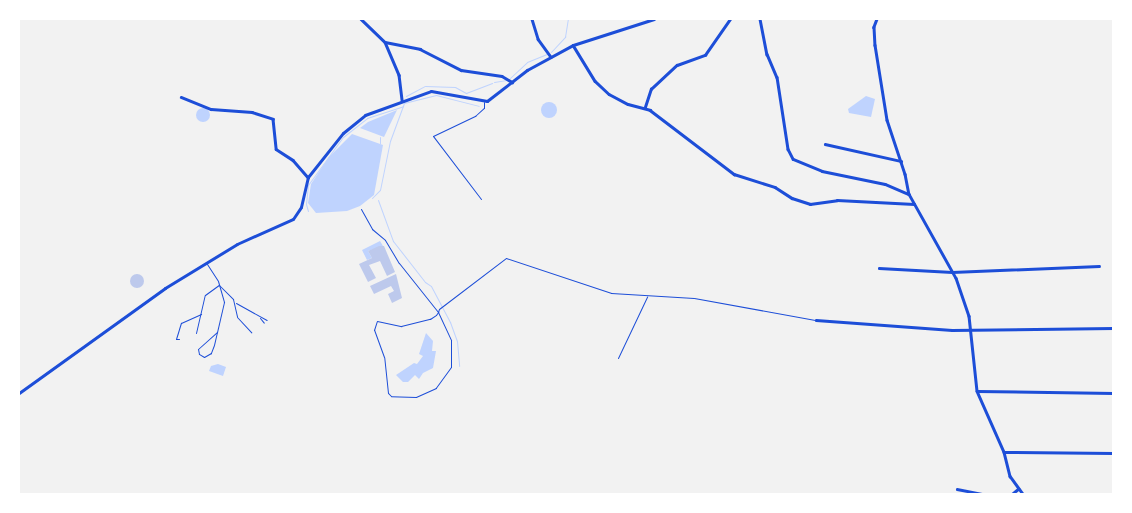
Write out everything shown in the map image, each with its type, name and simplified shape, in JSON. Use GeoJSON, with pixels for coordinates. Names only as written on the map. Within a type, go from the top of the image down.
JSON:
{"type":"FeatureCollection","features":[{"type":"Feature","properties":{"kind":"street"},"geometry":{"type":"LineString","coordinates":[[249,19],[268,19]]}},
{"type":"Feature","properties":{"kind":"street"},"geometry":{"type":"LineString","coordinates":[[361,19],[385,42],[399,75],[402,101]]}},
{"type":"Feature","properties":{"kind":"street"},"geometry":{"type":"LineString","coordinates":[[532,19],[538,39],[551,57]]}},
{"type":"Feature","properties":{"kind":"street"},"geometry":{"type":"LineString","coordinates":[[19,393],[81,351],[144,303],[206,263],[253,236],[293,219],[301,207],[308,177],[351,125],[365,116],[431,91],[484,102],[551,57],[573,45],[654,19]]}},
{"type":"Feature","properties":{"kind":"street"},"geometry":{"type":"LineString","coordinates":[[645,107],[651,89],[677,65],[705,54],[730,19]]}},
{"type":"Feature","properties":{"kind":"street"},"geometry":{"type":"LineString","coordinates":[[760,19],[767,54],[777,77],[788,149],[793,159],[822,171],[885,184],[909,194]]}},
{"type":"Feature","properties":{"kind":"street"},"geometry":{"type":"LineString","coordinates":[[877,19],[874,27],[875,45],[887,120],[901,161],[909,194],[952,272],[967,311],[977,392],[1004,452],[1010,476],[1023,494]]}},
{"type":"Feature","properties":{"kind":"street"},"geometry":{"type":"LineString","coordinates":[[385,42],[420,49],[461,70],[502,76],[512,82]]}},
{"type":"Feature","properties":{"kind":"street"},"geometry":{"type":"LineString","coordinates":[[573,45],[601,87],[624,102],[645,107],[734,174],[775,187],[800,202],[816,204],[836,200],[914,204]]}},
{"type":"Feature","properties":{"kind":"street"},"geometry":{"type":"LineString","coordinates":[[181,97],[211,109],[252,112],[273,119],[276,149],[293,160],[308,177]]}},
{"type":"Feature","properties":{"kind":"street"},"geometry":{"type":"LineString","coordinates":[[825,144],[901,161]]}},
{"type":"Feature","properties":{"kind":"street"},"geometry":{"type":"LineString","coordinates":[[880,268],[952,272],[1099,266]]}},
{"type":"Feature","properties":{"kind":"street"},"geometry":{"type":"LineString","coordinates":[[816,320],[856,325],[970,330],[1113,328]]}},
{"type":"Feature","properties":{"kind":"street"},"geometry":{"type":"LineString","coordinates":[[977,392],[1113,393]]}},
{"type":"Feature","properties":{"kind":"street"},"geometry":{"type":"LineString","coordinates":[[1004,452],[1113,453]]}},
{"type":"Feature","properties":{"kind":"street"},"geometry":{"type":"LineString","coordinates":[[957,489],[982,494]]}},
{"type":"Feature","properties":{"kind":"street"},"geometry":{"type":"LineString","coordinates":[[1012,494],[1018,489]]}},
{"type":"Feature","properties":{"kind":"lane"},"geometry":{"type":"LineString","coordinates":[[481,199],[433,136],[475,116],[484,108],[484,102]]}},
{"type":"Feature","properties":{"kind":"lane"},"geometry":{"type":"LineString","coordinates":[[361,209],[372,230],[385,240],[399,263],[438,312],[451,340],[452,360],[449,372],[436,388],[422,396],[391,396],[375,325],[380,320],[392,326],[410,325],[438,312],[501,261],[511,258],[526,267],[611,293],[694,298],[816,320]]}},
{"type":"Feature","properties":{"kind":"lane"},"geometry":{"type":"LineString","coordinates":[[206,263],[219,285],[235,303],[251,309],[264,323]]}},
{"type":"Feature","properties":{"kind":"lane"},"geometry":{"type":"LineString","coordinates":[[196,333],[206,295],[219,285]]}},
{"type":"Feature","properties":{"kind":"lane"},"geometry":{"type":"LineString","coordinates":[[217,332],[198,349],[199,354],[204,356],[211,353],[217,332],[224,302],[219,285]]}},
{"type":"Feature","properties":{"kind":"lane"},"geometry":{"type":"LineString","coordinates":[[235,303],[237,317],[251,332]]}},
{"type":"Feature","properties":{"kind":"lane"},"geometry":{"type":"LineString","coordinates":[[179,339],[176,339],[181,323],[201,314]]}},
{"type":"Feature","properties":{"kind":"lane"},"geometry":{"type":"LineString","coordinates":[[260,317],[267,320]]}},
{"type":"Feature","properties":{"kind":"path"},"geometry":{"type":"LineString","coordinates":[[618,358],[625,337],[649,295]]}},
{"type":"Feature","properties":{"kind":"water"},"geometry":{"type":"Polygon","coordinates":[[[866,96],[875,99],[871,117],[849,113],[848,109],[866,96]]]}},
{"type":"Feature","properties":{"kind":"water"},"geometry":{"type":"Polygon","coordinates":[[[549,102],[557,110],[549,118],[541,110],[549,102]]]}},
{"type":"Feature","properties":{"kind":"water"},"geometry":{"type":"Polygon","coordinates":[[[203,108],[208,110],[210,115],[208,120],[203,122],[198,120],[196,115],[198,110],[203,108]]]}},
{"type":"Feature","properties":{"kind":"water"},"geometry":{"type":"Polygon","coordinates":[[[397,110],[384,137],[360,128],[368,122],[397,110]]]}},
{"type":"Feature","properties":{"kind":"water"},"geometry":{"type":"Polygon","coordinates":[[[352,134],[383,145],[374,195],[360,206],[347,211],[316,213],[308,203],[311,184],[329,157],[352,134]]]}},
{"type":"Feature","properties":{"kind":"water"},"geometry":{"type":"Polygon","coordinates":[[[380,241],[383,246],[368,251],[372,258],[367,260],[362,250],[380,241]]]}},
{"type":"Feature","properties":{"kind":"water"},"geometry":{"type":"Polygon","coordinates":[[[426,333],[433,341],[432,351],[436,351],[433,368],[423,373],[419,379],[415,375],[408,382],[403,382],[396,375],[414,363],[417,364],[423,356],[419,354],[426,333]]]}},
{"type":"Feature","properties":{"kind":"water"},"geometry":{"type":"Polygon","coordinates":[[[218,364],[226,367],[223,376],[209,371],[211,366],[218,364]]]}},
{"type":"Feature","properties":{"kind":"building"},"geometry":{"type":"Polygon","coordinates":[[[384,246],[395,272],[387,276],[380,261],[369,265],[376,278],[368,282],[359,264],[372,258],[368,251],[384,246]]]}},
{"type":"Feature","properties":{"kind":"building"},"geometry":{"type":"Polygon","coordinates":[[[137,274],[142,276],[144,281],[142,286],[137,288],[132,286],[130,281],[132,276],[137,274]]]}},
{"type":"Feature","properties":{"kind":"building"},"geometry":{"type":"Polygon","coordinates":[[[396,274],[402,298],[392,303],[388,294],[394,291],[391,286],[374,294],[370,286],[396,274]]]}},
{"type":"Feature","properties":{"kind":"waterway"},"geometry":{"type":"LineString","coordinates":[[551,52],[565,37],[568,19]]}},
{"type":"Feature","properties":{"kind":"waterway"},"geometry":{"type":"LineString","coordinates":[[510,78],[527,62],[547,54]]}},
{"type":"Feature","properties":{"kind":"waterway"},"geometry":{"type":"LineString","coordinates":[[494,82],[506,80]]}},
{"type":"Feature","properties":{"kind":"waterway"},"geometry":{"type":"LineString","coordinates":[[406,96],[425,86],[455,87],[466,93],[492,83]]}},
{"type":"Feature","properties":{"kind":"waterway"},"geometry":{"type":"LineString","coordinates":[[372,198],[380,190],[390,141],[404,103],[436,95],[479,106]]}},
{"type":"Feature","properties":{"kind":"waterway"},"geometry":{"type":"LineString","coordinates":[[308,211],[306,204],[308,185],[343,137],[367,118],[403,106]]}},
{"type":"Feature","properties":{"kind":"waterway"},"geometry":{"type":"LineString","coordinates":[[380,137],[380,143]]}},
{"type":"Feature","properties":{"kind":"waterway"},"geometry":{"type":"LineString","coordinates":[[378,200],[393,241],[425,282],[431,286],[450,322],[457,341],[459,366]]}}]}
